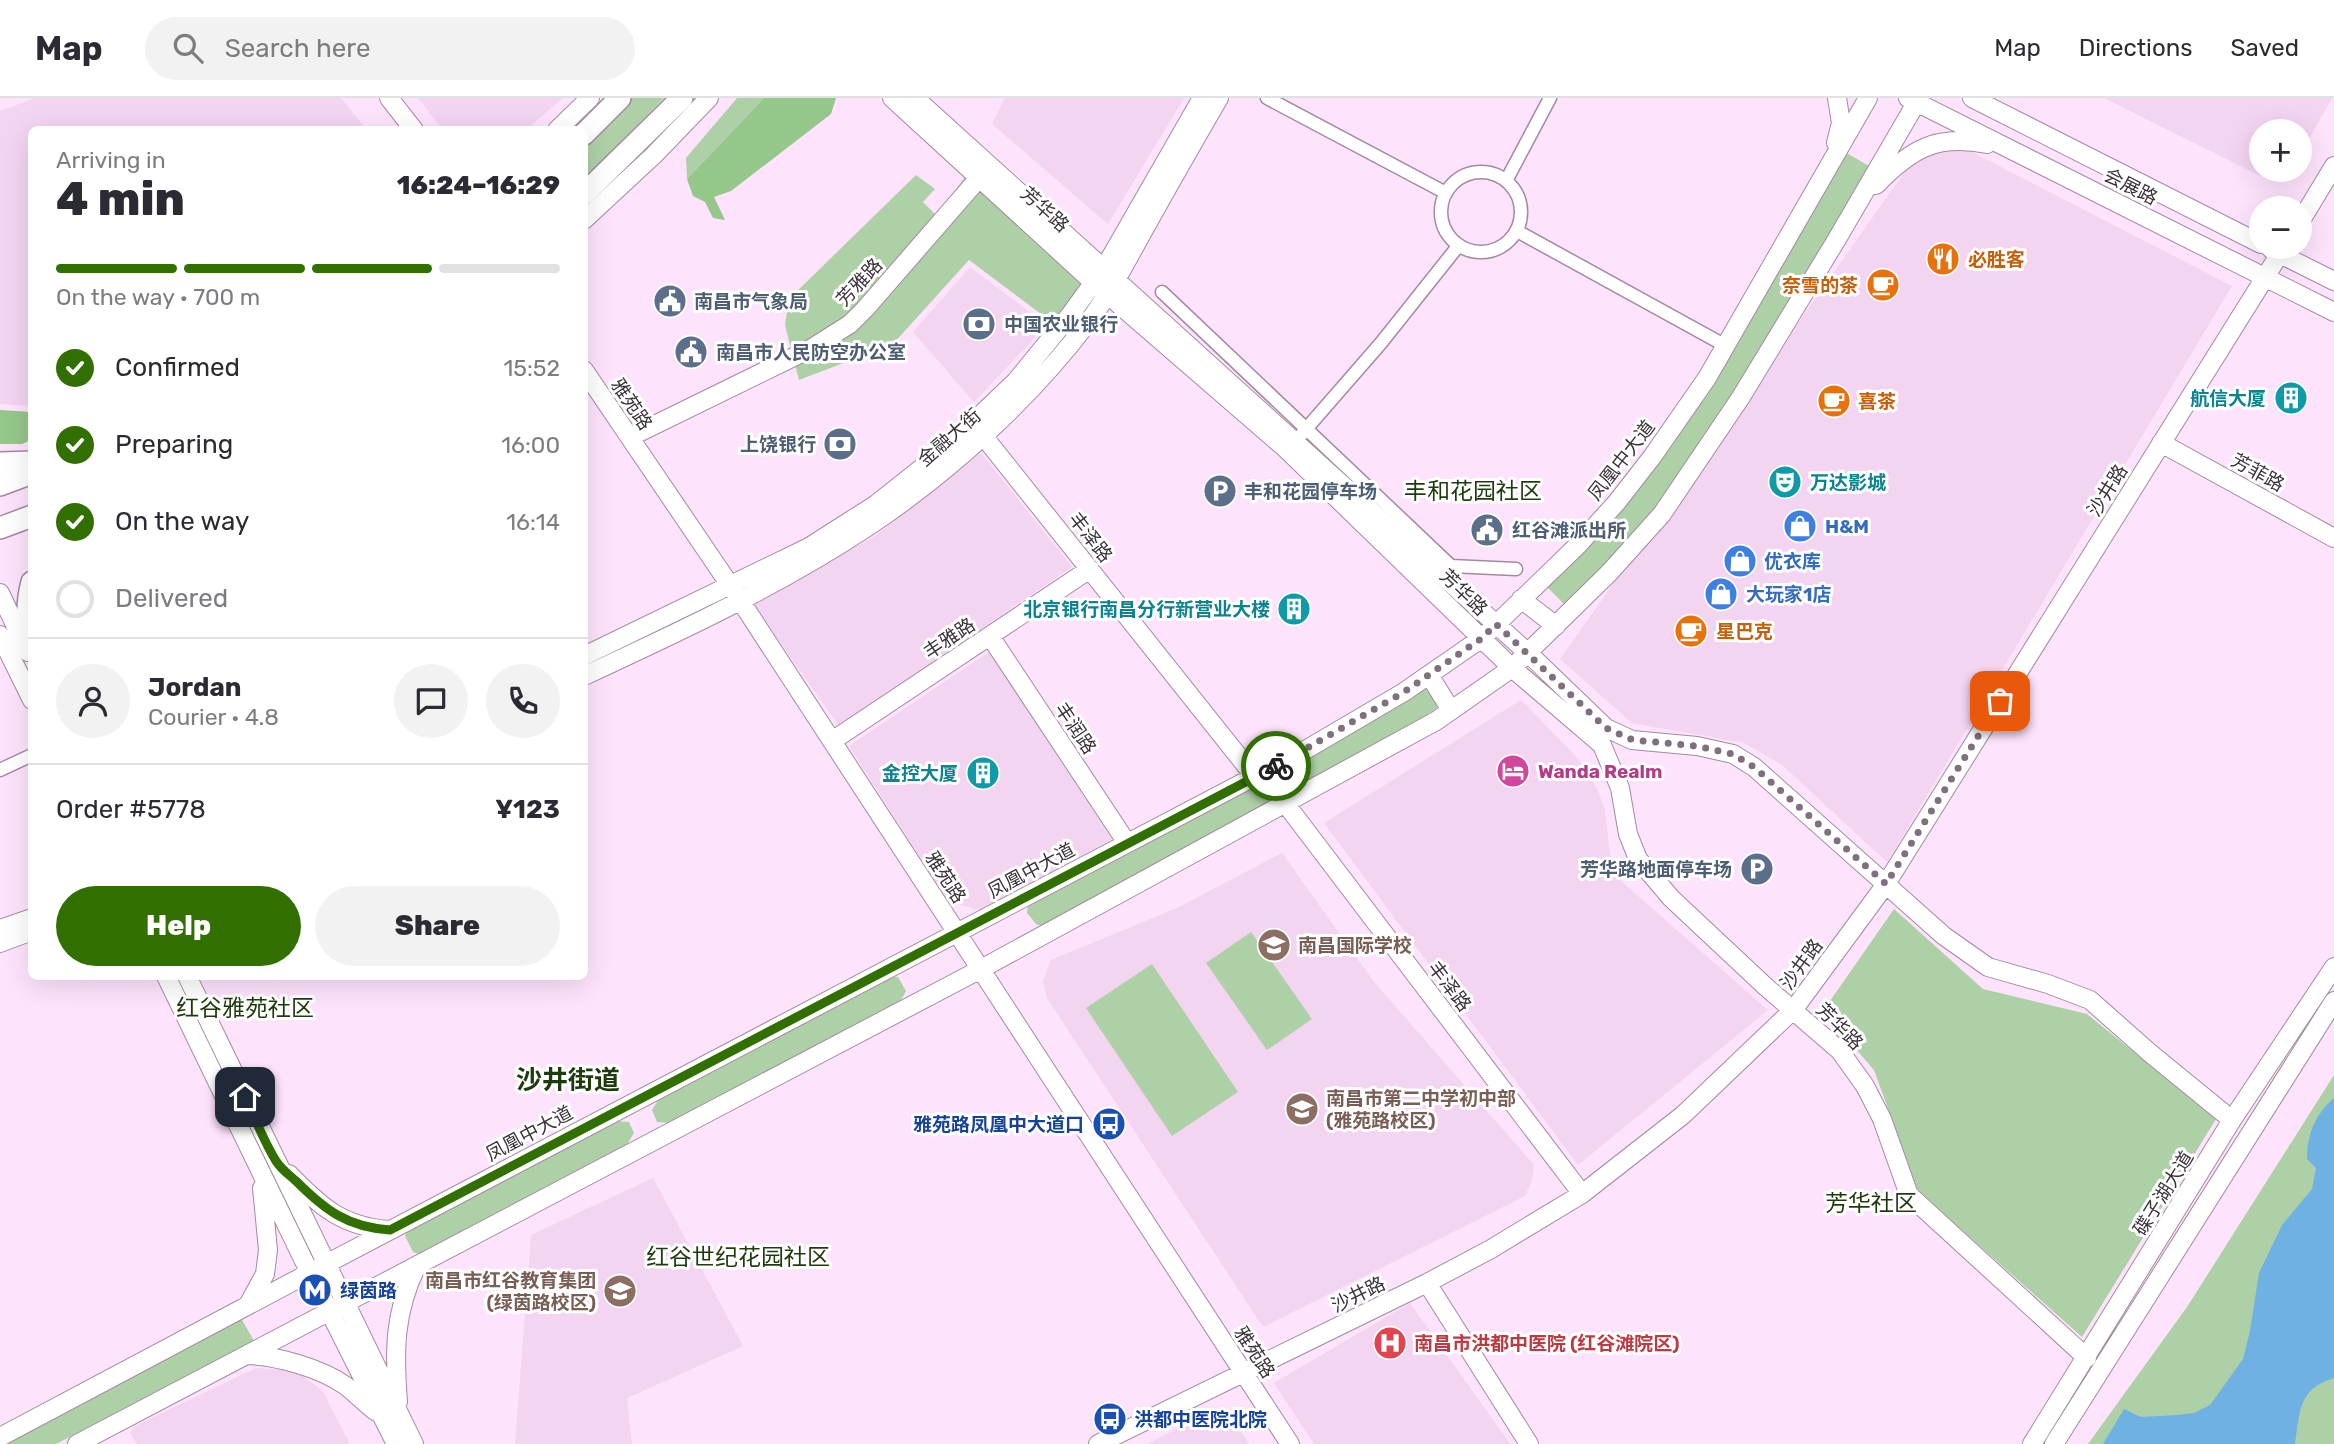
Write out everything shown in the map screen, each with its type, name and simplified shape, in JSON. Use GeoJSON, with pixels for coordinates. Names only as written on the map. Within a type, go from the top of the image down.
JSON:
{"type":"FeatureCollection","features":[{"type":"Feature","properties":{"kind":"main road"},"geometry":{"type":"LineString","coordinates":[[588,130],[621,98]]}},
{"type":"Feature","properties":{"kind":"main road"},"geometry":{"type":"LineString","coordinates":[[588,190],[682,98]]}},
{"type":"Feature","properties":{"kind":"main road"},"geometry":{"type":"LineString","coordinates":[[0,463],[28,462]]}},
{"type":"Feature","properties":{"kind":"main road"},"geometry":{"type":"LineString","coordinates":[[0,485],[28,474]]}},
{"type":"Feature","properties":{"kind":"main road"},"geometry":{"type":"LineString","coordinates":[[0,528],[28,518]]}},
{"type":"Feature","properties":{"kind":"street"},"geometry":{"type":"LineString","coordinates":[[389,98],[411,126]]}},
{"type":"Feature","properties":{"kind":"street"},"geometry":{"type":"LineString","coordinates":[[561,126],[590,98]]}},
{"type":"Feature","properties":{"kind":"street"},"geometry":{"type":"LineString","coordinates":[[588,216],[654,155],[709,98]]}},
{"type":"Feature","properties":{"kind":"street","name":"芳华路"},"geometry":{"type":"LineString","coordinates":[[892,98],[979,178],[1300,435],[1606,728],[1633,740],[1697,746],[1733,754],[1754,767],[1944,936],[1988,967],[2048,984],[2090,1000],[2232,1120]]}},
{"type":"Feature","properties":{"kind":"street","name":"芳华路"},"geometry":{"type":"LineString","coordinates":[[915,98],[1285,448],[1512,668],[1602,745],[1620,788],[1628,834],[1638,859],[1671,898],[1766,987],[1840,1051],[1865,1086],[1882,1119],[1909,1195],[2087,1357]]}},
{"type":"Feature","properties":{"kind":"street","name":"金融大街"},"geometry":{"type":"LineString","coordinates":[[1105,280],[1202,98]]}},
{"type":"Feature","properties":{"kind":"street","name":"金融大街"},"geometry":{"type":"LineString","coordinates":[[588,674],[735,593],[809,547],[875,505],[943,451],[978,429],[1070,315],[1105,280],[1219,98]]}},
{"type":"Feature","properties":{"kind":"street"},"geometry":{"type":"LineString","coordinates":[[1267,98],[1446,193]]}},
{"type":"Feature","properties":{"kind":"street"},"geometry":{"type":"LineString","coordinates":[[1507,181],[1550,98]]}},
{"type":"Feature","properties":{"kind":"street"},"geometry":{"type":"LineString","coordinates":[[1804,209],[1838,140],[1841,123],[1837,98]]}},
{"type":"Feature","properties":{"kind":"street","name":"凤凰中大道"},"geometry":{"type":"LineString","coordinates":[[0,1437],[309,1272],[1255,777],[1404,692],[1482,638],[1578,545],[1617,502],[1707,378],[1868,98]]}},
{"type":"Feature","properties":{"kind":"street","name":"会展路"},"geometry":{"type":"LineString","coordinates":[[1972,98],[2249,238]]}},
{"type":"Feature","properties":{"kind":"street"},"geometry":{"type":"LineString","coordinates":[[1991,98],[2006,116]]}},
{"type":"Feature","properties":{"kind":"street"},"geometry":{"type":"LineString","coordinates":[[77,1444],[981,969],[1451,710],[1512,668],[1609,573],[1662,514],[1741,397],[1857,206],[1914,99]]}},
{"type":"Feature","properties":{"kind":"street","name":"会展路"},"geometry":{"type":"LineString","coordinates":[[1914,99],[2334,312]]}},
{"type":"Feature","properties":{"kind":"street"},"geometry":{"type":"LineString","coordinates":[[1857,206],[1907,156],[1932,143],[1966,140],[2016,152]]}},
{"type":"Feature","properties":{"kind":"street"},"geometry":{"type":"LineString","coordinates":[[2312,202],[2334,166]]}},
{"type":"Feature","properties":{"kind":"street"},"geometry":{"type":"LineString","coordinates":[[1480,172],[1494,174],[1507,181],[1519,199],[1521,221],[1509,242],[1485,252],[1471,251],[1459,245],[1444,228],[1441,216],[1446,193],[1455,182],[1480,172]]}},
{"type":"Feature","properties":{"kind":"street","name":"芳雅路"},"geometry":{"type":"LineString","coordinates":[[629,437],[811,348],[850,324],[979,178]]}},
{"type":"Feature","properties":{"kind":"street"},"geometry":{"type":"LineString","coordinates":[[1517,231],[1726,346]]}},
{"type":"Feature","properties":{"kind":"street"},"geometry":{"type":"LineString","coordinates":[[1300,435],[1381,343],[1459,245]]}},
{"type":"Feature","properties":{"kind":"street","name":"沙井路"},"geometry":{"type":"LineString","coordinates":[[1098,1444],[1427,1283],[1582,1195],[1683,1115],[1794,1009],[1886,884],[2264,278],[2272,259]]}},
{"type":"Feature","properties":{"kind":"street"},"geometry":{"type":"LineString","coordinates":[[2294,259],[2334,281]]}},
{"type":"Feature","properties":{"kind":"street"},"geometry":{"type":"LineString","coordinates":[[1162,292],[1300,435],[1451,566],[1516,569]]}},
{"type":"Feature","properties":{"kind":"street","name":"雅苑路"},"geometry":{"type":"LineString","coordinates":[[588,376],[735,593],[1290,1444]]}},
{"type":"Feature","properties":{"kind":"street","name":"丰泽路"},"geometry":{"type":"LineString","coordinates":[[978,429],[1255,777]]}},
{"type":"Feature","properties":{"kind":"street","name":"芳菲路"},"geometry":{"type":"LineString","coordinates":[[2161,443],[2334,538]]}},
{"type":"Feature","properties":{"kind":"street"},"geometry":{"type":"LineString","coordinates":[[0,455],[28,451]]}},
{"type":"Feature","properties":{"kind":"street","name":"丰雅路"},"geometry":{"type":"LineString","coordinates":[[832,741],[1090,569]]}},
{"type":"Feature","properties":{"kind":"street"},"geometry":{"type":"LineString","coordinates":[[0,593],[28,650]]}},
{"type":"Feature","properties":{"kind":"street","name":"金融大街"},"geometry":{"type":"LineString","coordinates":[[588,654],[735,593]]}},
{"type":"Feature","properties":{"kind":"street"},"geometry":{"type":"LineString","coordinates":[[1521,600],[1556,626]]}},
{"type":"Feature","properties":{"kind":"street"},"geometry":{"type":"LineString","coordinates":[[0,635],[28,692]]}},
{"type":"Feature","properties":{"kind":"street","name":"丰润路"},"geometry":{"type":"LineString","coordinates":[[990,636],[1127,843]]}},
{"type":"Feature","properties":{"kind":"street"},"geometry":{"type":"LineString","coordinates":[[1429,675],[1451,710]]}},
{"type":"Feature","properties":{"kind":"street"},"geometry":{"type":"LineString","coordinates":[[0,770],[28,757]]}},
{"type":"Feature","properties":{"kind":"street","name":"丰泽路"},"geometry":{"type":"LineString","coordinates":[[1285,803],[1582,1195]]}},
{"type":"Feature","properties":{"kind":"street"},"geometry":{"type":"LineString","coordinates":[[0,929],[28,919]]}},
{"type":"Feature","properties":{"kind":"street"},"geometry":{"type":"LineString","coordinates":[[0,943],[28,932]]}},
{"type":"Feature","properties":{"kind":"street","name":"碟子湖大道"},"geometry":{"type":"LineString","coordinates":[[2032,1444],[2232,1120],[2334,968]]}},
{"type":"Feature","properties":{"kind":"street"},"geometry":{"type":"LineString","coordinates":[[168,980],[329,1312],[390,1415],[414,1444]]}},
{"type":"Feature","properties":{"kind":"street"},"geometry":{"type":"LineString","coordinates":[[189,980],[345,1303],[390,1415],[396,1444]]}},
{"type":"Feature","properties":{"kind":"street"},"geometry":{"type":"LineString","coordinates":[[2054,1444],[2334,1001]]}},
{"type":"Feature","properties":{"kind":"street"},"geometry":{"type":"LineString","coordinates":[[277,1162],[327,1211],[373,1229],[390,1230]]}},
{"type":"Feature","properties":{"kind":"street"},"geometry":{"type":"LineString","coordinates":[[247,1306],[265,1274],[267,1263],[260,1170]]}},
{"type":"Feature","properties":{"kind":"street"},"geometry":{"type":"LineString","coordinates":[[390,1415],[396,1373],[397,1331],[405,1290],[417,1265]]}},
{"type":"Feature","properties":{"kind":"street"},"geometry":{"type":"LineString","coordinates":[[1427,1283],[1529,1444]]}},
{"type":"Feature","properties":{"kind":"street"},"geometry":{"type":"LineString","coordinates":[[247,1355],[268,1356],[324,1375],[390,1415]]}},
{"type":"Feature","properties":{"kind":"shaded area"},"geometry":{"type":"Polygon","coordinates":[[[35,98],[341,98],[364,126],[28,126],[28,406],[0,404],[0,111],[35,98]]]}},
{"type":"Feature","properties":{"kind":"shaded area"},"geometry":{"type":"Polygon","coordinates":[[[418,98],[563,98],[531,126],[440,126],[418,98]]]}},
{"type":"Feature","properties":{"kind":"shaded area"},"geometry":{"type":"Polygon","coordinates":[[[1005,98],[1184,98],[1108,224],[992,124],[1005,98]]]}},
{"type":"Feature","properties":{"kind":"shaded area"},"geometry":{"type":"Polygon","coordinates":[[[2104,98],[2332,98],[2312,134],[2312,119],[2249,119],[2249,170],[2104,98]]]}},
{"type":"Feature","properties":{"kind":"shaded area"},"geometry":{"type":"Polygon","coordinates":[[[1933,132],[2232,286],[1887,862],[1781,764],[1744,743],[1632,723],[1560,659],[1933,132]]]}},
{"type":"Feature","properties":{"kind":"shaded area"},"geometry":{"type":"Polygon","coordinates":[[[970,267],[1047,325],[974,402],[913,332],[970,267]]]}},
{"type":"Feature","properties":{"kind":"shaded area"},"geometry":{"type":"Polygon","coordinates":[[[981,453],[1072,567],[839,726],[753,604],[875,536],[981,453]]]}},
{"type":"Feature","properties":{"kind":"shaded area"},"geometry":{"type":"Polygon","coordinates":[[[989,652],[1112,839],[982,911],[948,901],[849,746],[989,652]]]}},
{"type":"Feature","properties":{"kind":"shaded area"},"geometry":{"type":"Polygon","coordinates":[[[1521,700],[1585,767],[1605,809],[1610,855],[1622,882],[1768,1010],[1578,1165],[1324,823],[1521,700]]]}},
{"type":"Feature","properties":{"kind":"shaded area","name":"南昌市第二中学初中部 (雅苑路校区)"},"geometry":{"type":"Polygon","coordinates":[[[1282,853],[1374,982],[1534,1165],[1532,1180],[1525,1196],[1263,1327],[1047,998],[1043,981],[1051,960],[1177,908],[1282,853]]]}},
{"type":"Feature","properties":{"kind":"shaded area","name":"南昌市红谷教育集团 (绿茵路校区)"},"geometry":{"type":"Polygon","coordinates":[[[653,1178],[743,1346],[627,1398],[632,1444],[515,1444],[531,1235],[653,1178]]]}},
{"type":"Feature","properties":{"kind":"shaded area","name":"南昌市洪都中医院 (红谷滩院区)"},"geometry":{"type":"Polygon","coordinates":[[[1410,1303],[1510,1444],[1314,1444],[1274,1383],[1410,1303]]]}},
{"type":"Feature","properties":{"kind":"shaded area"},"geometry":{"type":"Polygon","coordinates":[[[256,1368],[288,1370],[322,1390],[350,1444],[137,1444],[130,1433],[135,1426],[256,1368]]]}},
{"type":"Feature","properties":{"kind":"shaded area"},"geometry":{"type":"Polygon","coordinates":[[[1191,1421],[1216,1422],[1242,1433],[1249,1444],[1148,1444],[1191,1421]]]}},
{"type":"Feature","properties":{"kind":"green space"},"geometry":{"type":"Polygon","coordinates":[[[630,98],[664,98],[588,175],[588,141],[630,98]]]}},
{"type":"Feature","properties":{"kind":"green space"},"geometry":{"type":"Polygon","coordinates":[[[737,98],[764,98],[687,179],[686,158],[737,98]]]}},
{"type":"Feature","properties":{"kind":"green space"},"geometry":{"type":"Polygon","coordinates":[[[764,98],[836,98],[831,114],[731,191],[714,197],[725,220],[713,218],[705,202],[693,196],[687,179],[764,98]]]}},
{"type":"Feature","properties":{"kind":"green space"},"geometry":{"type":"Polygon","coordinates":[[[1845,152],[1869,166],[1708,436],[1654,512],[1565,605],[1547,587],[1625,504],[1845,152]]]}},
{"type":"Feature","properties":{"kind":"green space"},"geometry":{"type":"Polygon","coordinates":[[[916,175],[935,189],[923,202],[936,215],[965,177],[1083,281],[1053,323],[969,260],[893,344],[799,380],[785,325],[789,299],[916,175]]]}},
{"type":"Feature","properties":{"kind":"green space"},"geometry":{"type":"Polygon","coordinates":[[[0,410],[28,412],[28,441],[0,444],[0,410]]]}},
{"type":"Feature","properties":{"kind":"green space"},"geometry":{"type":"Polygon","coordinates":[[[1420,687],[1428,687],[1439,703],[1438,707],[1386,743],[1043,925],[1037,925],[1027,913],[1028,904],[1420,687]]]}},
{"type":"Feature","properties":{"kind":"green space"},"geometry":{"type":"Polygon","coordinates":[[[1894,909],[1983,989],[2087,1014],[2216,1119],[2082,1337],[1918,1191],[1874,1070],[1823,1011],[1894,909]]]}},
{"type":"Feature","properties":{"kind":"green space"},"geometry":{"type":"Polygon","coordinates":[[[1251,932],[1312,1019],[1267,1050],[1206,963],[1251,932]]]}},
{"type":"Feature","properties":{"kind":"green space"},"geometry":{"type":"Polygon","coordinates":[[[1152,964],[1238,1092],[1172,1136],[1086,1008],[1152,964]]]}},
{"type":"Feature","properties":{"kind":"green space"},"geometry":{"type":"Polygon","coordinates":[[[889,976],[898,977],[906,991],[901,1000],[669,1123],[657,1122],[652,1110],[660,1097],[889,976]]]}},
{"type":"Feature","properties":{"kind":"green space"},"geometry":{"type":"Polygon","coordinates":[[[2334,1075],[2334,1444],[2088,1444],[2187,1307],[2334,1075]]]}},
{"type":"Feature","properties":{"kind":"green space"},"geometry":{"type":"Polygon","coordinates":[[[616,1121],[629,1122],[634,1133],[626,1146],[419,1254],[413,1252],[405,1236],[407,1230],[616,1121]]]}},
{"type":"Feature","properties":{"kind":"green space"},"geometry":{"type":"Polygon","coordinates":[[[241,1318],[254,1341],[56,1444],[3,1444],[241,1318]]]}},
{"type":"Feature","properties":{"kind":"water"},"geometry":{"type":"Polygon","coordinates":[[[2334,1098],[2334,1378],[2313,1388],[2307,1395],[2300,1412],[2295,1444],[2103,1444],[2124,1409],[2141,1417],[2194,1413],[2210,1405],[2243,1359],[2259,1273],[2282,1225],[2312,1189],[2316,1168],[2307,1159],[2311,1133],[2317,1118],[2334,1098]]]}},
{"type":"Feature","properties":{"kind":"way so far"},"geometry":{"type":"LineString","coordinates":[[1276,766],[1404,692],[1482,638],[1496,624],[1606,728],[1633,740],[1697,746],[1733,754],[1754,767],[1886,884],[2000,701]]}},
{"type":"Feature","properties":{"kind":"place","name":"必胜客"},"geometry":{"type":"Point","coordinates":[1943,259]}},
{"type":"Feature","properties":{"kind":"place","name":"奈雪的茶"},"geometry":{"type":"Point","coordinates":[1883,285]}},
{"type":"Feature","properties":{"kind":"place","name":"南昌市气象局"},"geometry":{"type":"Point","coordinates":[670,301]}},
{"type":"Feature","properties":{"kind":"place","name":"中国农业银行"},"geometry":{"type":"Point","coordinates":[979,324]}},
{"type":"Feature","properties":{"kind":"place","name":"南昌市人民防空办公室"},"geometry":{"type":"Point","coordinates":[691,352]}},
{"type":"Feature","properties":{"kind":"place","name":"航信大厦"},"geometry":{"type":"Point","coordinates":[2291,398]}},
{"type":"Feature","properties":{"kind":"place","name":"喜茶"},"geometry":{"type":"Point","coordinates":[1834,401]}},
{"type":"Feature","properties":{"kind":"place","name":"上饶银行"},"geometry":{"type":"Point","coordinates":[840,444]}},
{"type":"Feature","properties":{"kind":"place","name":"万达影城"},"geometry":{"type":"Point","coordinates":[1785,482]}},
{"type":"Feature","properties":{"kind":"place","name":"丰和花园停车场"},"geometry":{"type":"Point","coordinates":[1220,491]}},
{"type":"Feature","properties":{"kind":"place","name":"H&M"},"geometry":{"type":"Point","coordinates":[1800,526]}},
{"type":"Feature","properties":{"kind":"place","name":"红谷滩派出所"},"geometry":{"type":"Point","coordinates":[1487,530]}},
{"type":"Feature","properties":{"kind":"place","name":"优衣库"},"geometry":{"type":"Point","coordinates":[1740,561]}},
{"type":"Feature","properties":{"kind":"place","name":"大玩家1店"},"geometry":{"type":"Point","coordinates":[1721,594]}},
{"type":"Feature","properties":{"kind":"place","name":"北京银行南昌分行新营业大楼"},"geometry":{"type":"Point","coordinates":[1294,609]}},
{"type":"Feature","properties":{"kind":"place","name":"星巴克"},"geometry":{"type":"Point","coordinates":[1691,631]}},
{"type":"Feature","properties":{"kind":"place","name":"Wanda Realm"},"geometry":{"type":"Point","coordinates":[1513,771]}},
{"type":"Feature","properties":{"kind":"place","name":"金控大厦"},"geometry":{"type":"Point","coordinates":[983,773]}},
{"type":"Feature","properties":{"kind":"place","name":"芳华路地面停车场"},"geometry":{"type":"Point","coordinates":[1757,869]}},
{"type":"Feature","properties":{"kind":"place","name":"南昌国际学校"},"geometry":{"type":"Point","coordinates":[1274,945]}},
{"type":"Feature","properties":{"kind":"place","name":"南昌市第二中学初中部 (雅苑路校区)"},"geometry":{"type":"Point","coordinates":[1302,1109]}},
{"type":"Feature","properties":{"kind":"place","name":"雅苑路凤凰中大道口"},"geometry":{"type":"Point","coordinates":[1109,1124]}},
{"type":"Feature","properties":{"kind":"place","name":"绿茵路"},"geometry":{"type":"Point","coordinates":[315,1290]}},
{"type":"Feature","properties":{"kind":"place","name":"南昌市红谷教育集团 (绿茵路校区)"},"geometry":{"type":"Point","coordinates":[620,1291]}},
{"type":"Feature","properties":{"kind":"place","name":"南昌市洪都中医院 (红谷滩院区)"},"geometry":{"type":"Point","coordinates":[1390,1343]}},
{"type":"Feature","properties":{"kind":"place","name":"洪都中医院北院"},"geometry":{"type":"Point","coordinates":[1110,1419]}},
{"type":"Feature","properties":{"kind":"district","name":"丰和花园社区"},"geometry":{"type":"Point","coordinates":[1473,491]}},
{"type":"Feature","properties":{"kind":"district","name":"红谷雅苑社区"},"geometry":{"type":"Point","coordinates":[245,1008]}},
{"type":"Feature","properties":{"kind":"district","name":"沙井街道"},"geometry":{"type":"Point","coordinates":[568,1080]}},
{"type":"Feature","properties":{"kind":"district","name":"芳华社区"},"geometry":{"type":"Point","coordinates":[1871,1203]}},
{"type":"Feature","properties":{"kind":"district","name":"红谷世纪花园社区"},"geometry":{"type":"Point","coordinates":[738,1257]}},
{"type":"Feature","properties":{"kind":"route"},"geometry":{"type":"LineString","coordinates":[[245,1097],[277,1162],[312,1198],[327,1211],[358,1224],[373,1229],[390,1230],[1276,766]]}}]}
